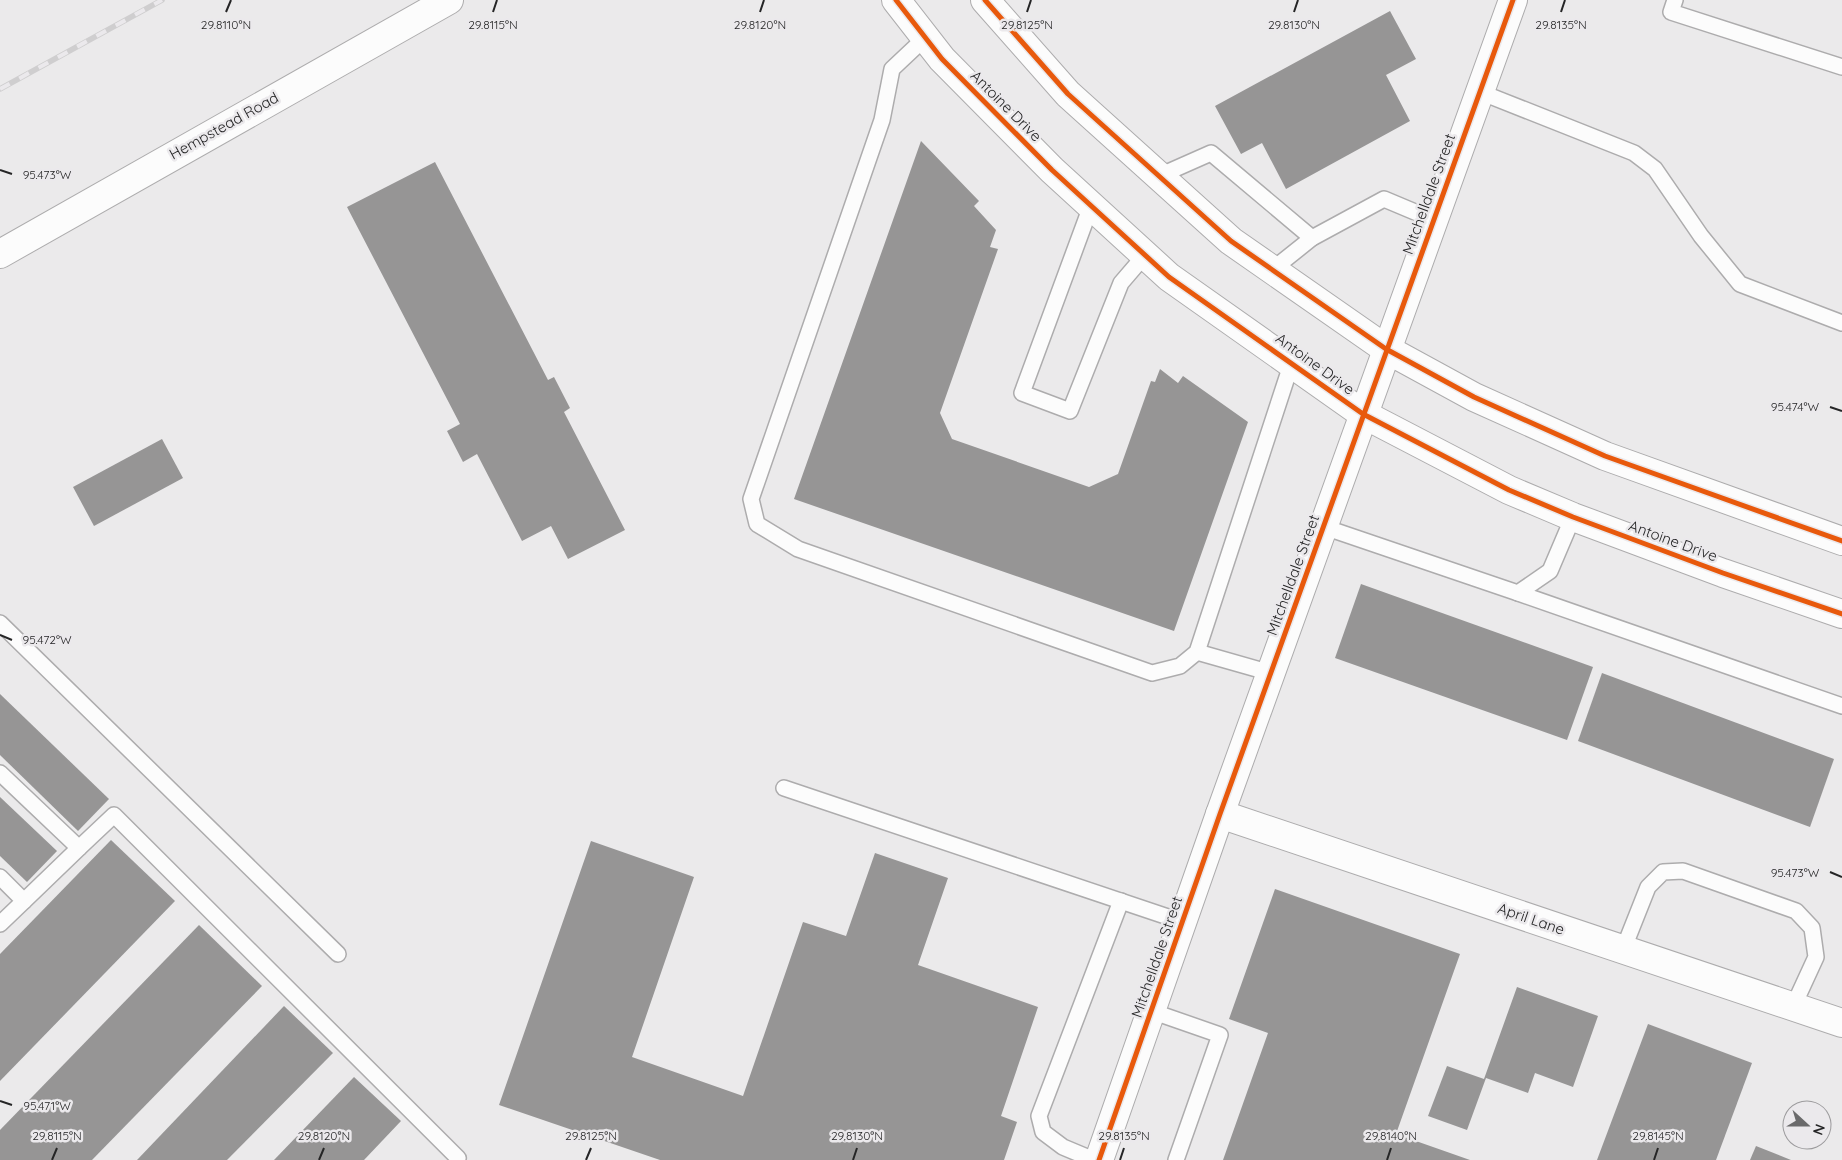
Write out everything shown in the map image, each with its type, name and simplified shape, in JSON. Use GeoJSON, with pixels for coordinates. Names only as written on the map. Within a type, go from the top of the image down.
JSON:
{"type":"FeatureCollection","features":[{"type":"Feature","properties":{"kind":"main road","name":"Hempstead Road"},"geometry":{"type":"LineString","coordinates":[[0,254],[449,0]]}},
{"type":"Feature","properties":{"kind":"main road","name":"Antoine Drive"},"geometry":{"type":"LineString","coordinates":[[896,0],[942,59],[1052,170],[1145,256],[1169,276],[1363,414],[1508,490],[1573,517],[1723,573],[1842,614]]}},
{"type":"Feature","properties":{"kind":"main road"},"geometry":{"type":"LineString","coordinates":[[985,0],[1068,94],[1231,241],[1386,349],[1474,397],[1605,456],[1842,541]]}},
{"type":"Feature","properties":{"kind":"main road","name":"Mitchelldale Street"},"geometry":{"type":"LineString","coordinates":[[1099,1160],[1220,814],[1513,0]]}},
{"type":"Feature","properties":{"kind":"main road","name":"April Lane"},"geometry":{"type":"LineString","coordinates":[[1220,814],[1842,1024]]}},
{"type":"Feature","properties":{"kind":"lane"},"geometry":{"type":"LineString","coordinates":[[1675,0],[1671,12],[1842,67]]}},
{"type":"Feature","properties":{"kind":"lane"},"geometry":{"type":"LineString","coordinates":[[926,37],[892,68],[882,120],[751,499],[757,524],[798,548],[1152,673],[1180,666],[1198,652],[1292,362]]}},
{"type":"Feature","properties":{"kind":"lane"},"geometry":{"type":"LineString","coordinates":[[1480,92],[1634,153],[1654,169],[1702,236],[1740,284],[1842,324]]}},
{"type":"Feature","properties":{"kind":"lane"},"geometry":{"type":"LineString","coordinates":[[1159,176],[1211,153],[1312,238]]}},
{"type":"Feature","properties":{"kind":"lane"},"geometry":{"type":"LineString","coordinates":[[1272,270],[1312,238],[1384,199],[1434,220]]}},
{"type":"Feature","properties":{"kind":"lane"},"geometry":{"type":"LineString","coordinates":[[1091,206],[1022,393],[1070,411],[1121,283],[1145,256]]}},
{"type":"Feature","properties":{"kind":"lane"},"geometry":{"type":"LineString","coordinates":[[1518,593],[1550,571],[1573,517]]}},
{"type":"Feature","properties":{"kind":"lane"},"geometry":{"type":"LineString","coordinates":[[1324,527],[1842,706]]}},
{"type":"Feature","properties":{"kind":"lane"},"geometry":{"type":"LineString","coordinates":[[0,624],[338,954]]}},
{"type":"Feature","properties":{"kind":"lane"},"geometry":{"type":"LineString","coordinates":[[1198,652],[1271,673]]}},
{"type":"Feature","properties":{"kind":"lane"},"geometry":{"type":"LineString","coordinates":[[0,773],[79,848]]}},
{"type":"Feature","properties":{"kind":"lane"},"geometry":{"type":"LineString","coordinates":[[784,788],[1183,922]]}},
{"type":"Feature","properties":{"kind":"lane"},"geometry":{"type":"LineString","coordinates":[[0,924],[114,815],[458,1158],[457,1160]]}},
{"type":"Feature","properties":{"kind":"lane"},"geometry":{"type":"LineString","coordinates":[[1623,950],[1648,887],[1663,872],[1683,871],[1796,911],[1812,928],[1816,957],[1793,1007]]}},
{"type":"Feature","properties":{"kind":"lane"},"geometry":{"type":"LineString","coordinates":[[0,877],[24,900]]}},
{"type":"Feature","properties":{"kind":"lane"},"geometry":{"type":"LineString","coordinates":[[1094,1160],[1063,1147],[1042,1132],[1039,1116],[1121,901]]}},
{"type":"Feature","properties":{"kind":"lane"},"geometry":{"type":"LineString","coordinates":[[1152,1011],[1220,1035],[1176,1160]]}},
{"type":"Feature","properties":{"kind":"building"},"geometry":{"type":"Polygon","coordinates":[[[1390,11],[1416,59],[1386,75],[1410,121],[1286,189],[1262,143],[1241,154],[1215,106],[1390,11]]]}},
{"type":"Feature","properties":{"kind":"building"},"geometry":{"type":"Polygon","coordinates":[[[921,141],[979,201],[974,206],[996,230],[990,247],[998,249],[940,413],[952,439],[1089,487],[1118,474],[1151,381],[1155,382],[1160,369],[1178,383],[1183,376],[1248,422],[1174,631],[794,499],[921,141]]]}},
{"type":"Feature","properties":{"kind":"building"},"geometry":{"type":"Polygon","coordinates":[[[435,162],[548,380],[554,377],[570,408],[564,412],[625,530],[568,559],[551,526],[522,541],[477,454],[463,462],[447,431],[460,424],[347,207],[435,162]]]}},
{"type":"Feature","properties":{"kind":"building"},"geometry":{"type":"Polygon","coordinates":[[[162,439],[183,478],[94,526],[73,487],[162,439]]]}},
{"type":"Feature","properties":{"kind":"building"},"geometry":{"type":"Polygon","coordinates":[[[1361,584],[1593,667],[1567,740],[1335,658],[1361,584]]]}},
{"type":"Feature","properties":{"kind":"building"},"geometry":{"type":"Polygon","coordinates":[[[1602,673],[1834,759],[1810,827],[1578,741],[1602,673]]]}},
{"type":"Feature","properties":{"kind":"building"},"geometry":{"type":"Polygon","coordinates":[[[0,694],[109,799],[78,831],[0,755],[0,694]]]}},
{"type":"Feature","properties":{"kind":"building"},"geometry":{"type":"Polygon","coordinates":[[[0,797],[57,851],[27,882],[0,856],[0,797]]]}},
{"type":"Feature","properties":{"kind":"building"},"geometry":{"type":"Polygon","coordinates":[[[111,840],[175,901],[0,1081],[0,954],[111,840]]]}},
{"type":"Feature","properties":{"kind":"building"},"geometry":{"type":"Polygon","coordinates":[[[591,841],[694,877],[632,1057],[743,1096],[803,922],[846,936],[875,853],[948,878],[918,965],[1038,1007],[1001,1116],[1017,1122],[1004,1160],[660,1160],[499,1105],[591,841]]]}},
{"type":"Feature","properties":{"kind":"building"},"geometry":{"type":"Polygon","coordinates":[[[1275,889],[1460,954],[1396,1134],[1470,1160],[1223,1160],[1268,1033],[1229,1019],[1275,889]]]}},
{"type":"Feature","properties":{"kind":"building"},"geometry":{"type":"Polygon","coordinates":[[[199,925],[262,986],[92,1160],[0,1160],[0,1130],[199,925]]]}},
{"type":"Feature","properties":{"kind":"building"},"geometry":{"type":"Polygon","coordinates":[[[1517,987],[1598,1016],[1573,1087],[1535,1073],[1528,1093],[1486,1078],[1467,1130],[1428,1116],[1447,1066],[1484,1079],[1517,987]]]}},
{"type":"Feature","properties":{"kind":"building"},"geometry":{"type":"Polygon","coordinates":[[[284,1006],[333,1053],[227,1160],[137,1160],[284,1006]]]}},
{"type":"Feature","properties":{"kind":"building"},"geometry":{"type":"Polygon","coordinates":[[[1648,1024],[1752,1063],[1716,1160],[1597,1160],[1648,1024]]]}},
{"type":"Feature","properties":{"kind":"building"},"geometry":{"type":"Polygon","coordinates":[[[354,1077],[401,1121],[364,1160],[274,1160],[354,1077]]]}},
{"type":"Feature","properties":{"kind":"building"},"geometry":{"type":"Polygon","coordinates":[[[1756,1146],[1791,1160],[1750,1160],[1756,1146]]]}},
{"type":"Feature","properties":{"kind":"railway"},"geometry":{"type":"LineString","coordinates":[[0,89],[162,0]]}},
{"type":"Feature","properties":{"kind":"cycle path"},"geometry":{"type":"LineString","coordinates":[[896,0],[942,59],[1052,170],[1169,277],[1363,414],[1509,490],[1573,517],[1723,573],[1842,614]]}},
{"type":"Feature","properties":{"kind":"cycle path"},"geometry":{"type":"LineString","coordinates":[[985,0],[1068,94],[1231,241],[1386,349],[1474,397],[1605,456],[1842,541]]}},
{"type":"Feature","properties":{"kind":"cycle path"},"geometry":{"type":"LineString","coordinates":[[1099,1160],[1220,814],[1513,0]]}}]}
